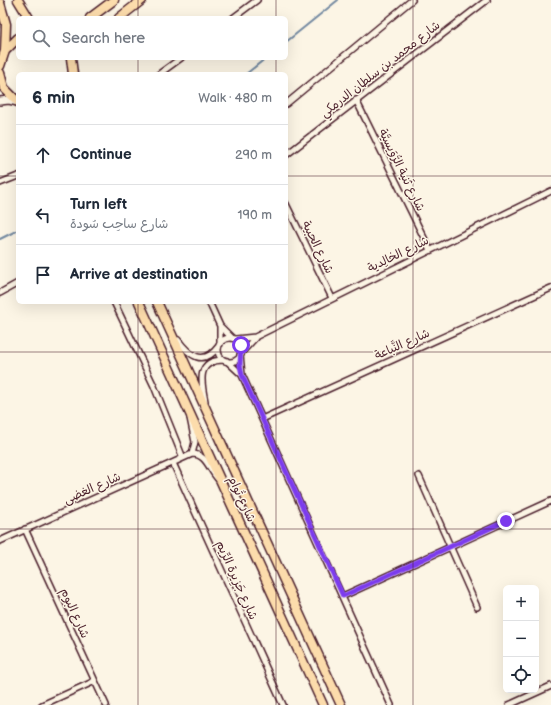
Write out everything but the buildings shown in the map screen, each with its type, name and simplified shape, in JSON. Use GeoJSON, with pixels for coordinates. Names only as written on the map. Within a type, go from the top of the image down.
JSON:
{"type":"FeatureCollection","features":[{"type":"Feature","properties":{"kind":"main road"},"geometry":{"type":"LineString","coordinates":[[18,0],[27,16]]}},
{"type":"Feature","properties":{"kind":"main road"},"geometry":{"type":"LineString","coordinates":[[93,16],[114,0]]}},
{"type":"Feature","properties":{"kind":"main road"},"geometry":{"type":"LineString","coordinates":[[121,16],[142,0]]}},
{"type":"Feature","properties":{"kind":"main road"},"geometry":{"type":"LineString","coordinates":[[0,3],[6,24],[5,51],[0,63]]}},
{"type":"Feature","properties":{"kind":"main road"},"geometry":{"type":"LineString","coordinates":[[5,51],[16,40]]}},
{"type":"Feature","properties":{"kind":"main road"},"geometry":{"type":"LineString","coordinates":[[71,60],[73,72]]}},
{"type":"Feature","properties":{"kind":"main road"},"geometry":{"type":"LineString","coordinates":[[73,72],[78,60]]}},
{"type":"Feature","properties":{"kind":"main road"},"geometry":{"type":"LineString","coordinates":[[0,73],[4,88],[16,100]]}},
{"type":"Feature","properties":{"kind":"main road","name":"شارع تُوام"},"geometry":{"type":"LineString","coordinates":[[140,304],[323,705]]}},
{"type":"Feature","properties":{"kind":"main road","name":"شارع تُوام"},"geometry":{"type":"LineString","coordinates":[[158,304],[341,705]]}},
{"type":"Feature","properties":{"kind":"street"},"geometry":{"type":"LineString","coordinates":[[236,16],[257,0]]}},
{"type":"Feature","properties":{"kind":"street"},"geometry":{"type":"LineString","coordinates":[[288,102],[412,0]]}},
{"type":"Feature","properties":{"kind":"street","name":"شارع محمد بن سلطان الدرمكي"},"geometry":{"type":"LineString","coordinates":[[288,152],[486,0]]}},
{"type":"Feature","properties":{"kind":"street"},"geometry":{"type":"LineString","coordinates":[[162,72],[179,60]]}},
{"type":"Feature","properties":{"kind":"street"},"geometry":{"type":"LineString","coordinates":[[165,72],[179,60]]}},
{"type":"Feature","properties":{"kind":"street"},"geometry":{"type":"LineString","coordinates":[[0,101],[9,100],[16,102]]}},
{"type":"Feature","properties":{"kind":"street","name":"شارع ثَنية الرُّوَيسيَّة"},"geometry":{"type":"LineString","coordinates":[[356,100],[430,250]]}},
{"type":"Feature","properties":{"kind":"street"},"geometry":{"type":"LineString","coordinates":[[0,183],[16,177]]}},
{"type":"Feature","properties":{"kind":"street","name":"شارع الخالِدية"},"geometry":{"type":"LineString","coordinates":[[234,339],[255,337],[551,191]]}},
{"type":"Feature","properties":{"kind":"street","name":"شارع الحبية"},"geometry":{"type":"LineString","coordinates":[[288,208],[332,298]]}},
{"type":"Feature","properties":{"kind":"street"},"geometry":{"type":"LineString","coordinates":[[0,293],[16,284]]}},
{"type":"Feature","properties":{"kind":"street","name":"شارع النَّباعة"},"geometry":{"type":"LineString","coordinates":[[262,419],[551,288]]}},
{"type":"Feature","properties":{"kind":"street"},"geometry":{"type":"LineString","coordinates":[[115,304],[154,386],[183,458]]}},
{"type":"Feature","properties":{"kind":"street"},"geometry":{"type":"LineString","coordinates":[[210,304],[220,326],[241,345],[242,375],[391,705]]}},
{"type":"Feature","properties":{"kind":"street"},"geometry":{"type":"LineString","coordinates":[[220,326],[218,353],[242,375]]}},
{"type":"Feature","properties":{"kind":"street"},"geometry":{"type":"LineString","coordinates":[[170,330],[185,350],[192,356],[207,356],[225,339],[234,339]]}},
{"type":"Feature","properties":{"kind":"street","name":"شارع الخالِدية"},"geometry":{"type":"LineString","coordinates":[[241,354],[255,337]]}},
{"type":"Feature","properties":{"kind":"street"},"geometry":{"type":"LineString","coordinates":[[208,413],[202,387],[202,372],[209,364],[233,361],[241,354]]}},
{"type":"Feature","properties":{"kind":"street"},"geometry":{"type":"LineString","coordinates":[[189,411],[191,429],[195,442],[192,454],[204,458],[211,472],[222,483]]}},
{"type":"Feature","properties":{"kind":"street","name":"شارع الغضى"},"geometry":{"type":"LineString","coordinates":[[0,541],[192,454]]}},
{"type":"Feature","properties":{"kind":"street","name":"شارع جَزِيرة الرِّيم"},"geometry":{"type":"LineString","coordinates":[[173,463],[283,705]]}},
{"type":"Feature","properties":{"kind":"street"},"geometry":{"type":"LineString","coordinates":[[419,476],[477,607]]}},
{"type":"Feature","properties":{"kind":"street"},"geometry":{"type":"LineString","coordinates":[[343,596],[551,501]]}},
{"type":"Feature","properties":{"kind":"street","name":"شارع البوم"},"geometry":{"type":"LineString","coordinates":[[25,529],[106,705]]}},
{"type":"Feature","properties":{"kind":"street"},"geometry":{"type":"LineString","coordinates":[[42,705],[95,681]]}},
{"type":"Feature","properties":{"kind":"street"},"geometry":{"type":"LineString","coordinates":[[510,705],[551,686]]}},
{"type":"Feature","properties":{"kind":"waterway"},"geometry":{"type":"LineString","coordinates":[[288,40],[338,0]]}},
{"type":"Feature","properties":{"kind":"waterway"},"geometry":{"type":"LineString","coordinates":[[248,72],[264,60]]}},
{"type":"Feature","properties":{"kind":"waterway"},"geometry":{"type":"LineString","coordinates":[[0,239],[16,231]]}},
{"type":"Feature","properties":{"kind":"route"},"geometry":{"type":"LineString","coordinates":[[241,345],[242,352],[240,355],[240,365],[242,375],[343,596],[506,521]]}}]}
